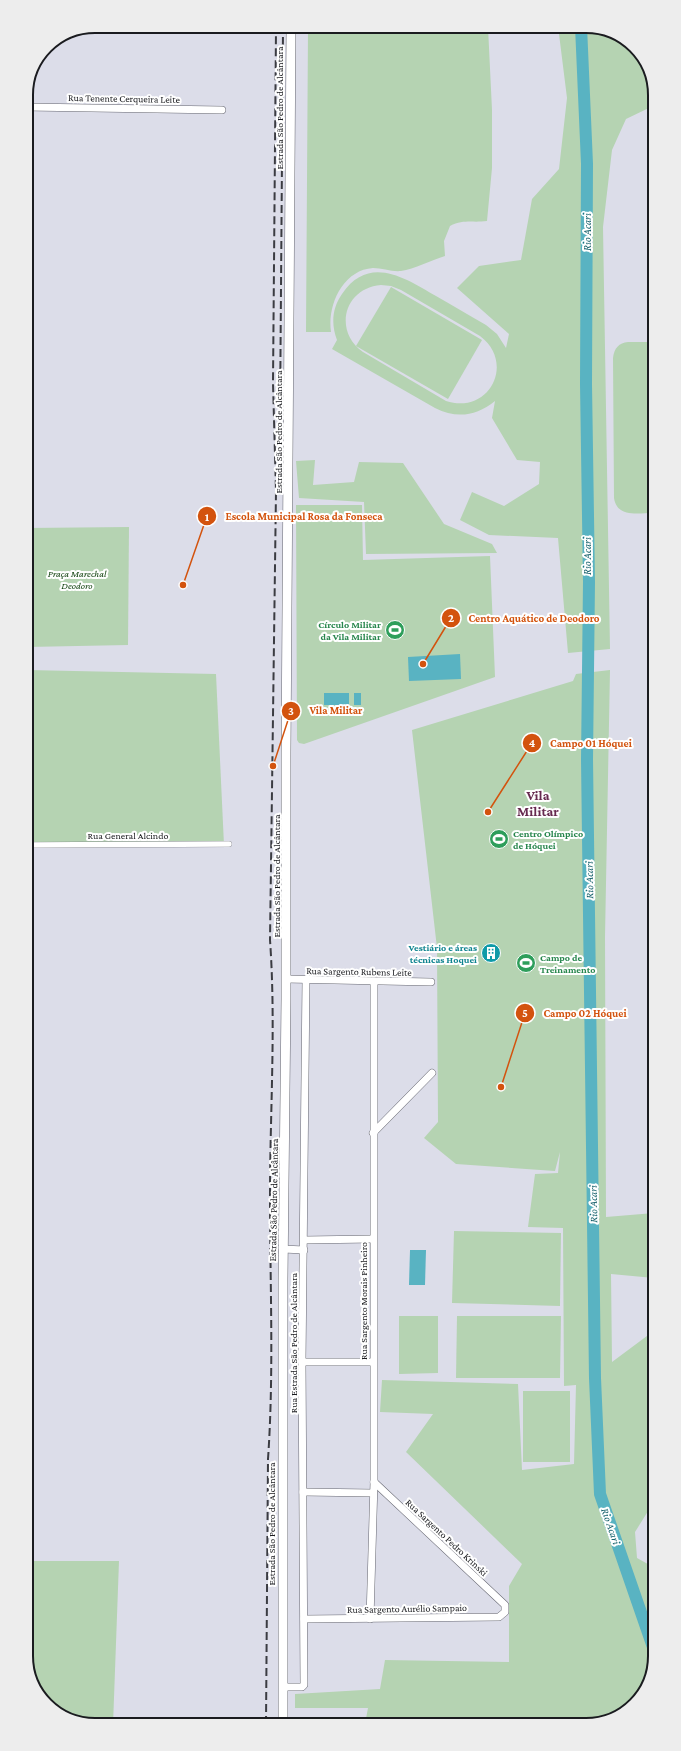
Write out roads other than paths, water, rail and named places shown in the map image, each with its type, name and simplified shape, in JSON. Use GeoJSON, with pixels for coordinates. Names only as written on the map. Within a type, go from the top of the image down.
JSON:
{"type":"FeatureCollection","features":[{"type":"Feature","properties":{"kind":"street","name":"Estrada São Pedro de Alcântara"},"geometry":{"type":"LineString","coordinates":[[283,1718],[282,1564],[291,33]]}},
{"type":"Feature","properties":{"kind":"street","name":"Rua Tenente Cerqueira Leite"},"geometry":{"type":"LineString","coordinates":[[33,107],[222,110]]}},
{"type":"Feature","properties":{"kind":"street","name":"Rua General Alcindo"},"geometry":{"type":"LineString","coordinates":[[33,845],[229,844]]}},
{"type":"Feature","properties":{"kind":"street","name":"Rua Sargento Rubens Leite"},"geometry":{"type":"LineString","coordinates":[[286,979],[431,982]]}},
{"type":"Feature","properties":{"kind":"street","name":"Rua Estrada São Pedro de Alcântara"},"geometry":{"type":"LineString","coordinates":[[283,1687],[302,1687],[304,1685],[302,1362],[306,980]]}},
{"type":"Feature","properties":{"kind":"street","name":"Rua Sargento Morais Pinheiro"},"geometry":{"type":"LineString","coordinates":[[370,1619],[374,1482],[372,1133],[374,982]]}},
{"type":"Feature","properties":{"kind":"street"},"geometry":{"type":"LineString","coordinates":[[372,1133],[432,1073]]}},
{"type":"Feature","properties":{"kind":"street"},"geometry":{"type":"LineString","coordinates":[[304,1240],[373,1239]]}},
{"type":"Feature","properties":{"kind":"street"},"geometry":{"type":"LineString","coordinates":[[284,1249],[304,1250]]}},
{"type":"Feature","properties":{"kind":"street"},"geometry":{"type":"LineString","coordinates":[[302,1362],[373,1362]]}},
{"type":"Feature","properties":{"kind":"street","name":"Rua Sargento Pedro Krinski"},"geometry":{"type":"LineString","coordinates":[[374,1482],[506,1608]]}},
{"type":"Feature","properties":{"kind":"street"},"geometry":{"type":"LineString","coordinates":[[303,1492],[373,1493]]}},
{"type":"Feature","properties":{"kind":"street","name":"Rua Sargento Aurélio Sampaio"},"geometry":{"type":"LineString","coordinates":[[304,1619],[499,1617],[505,1612],[506,1608]]}},
{"type":"Feature","properties":{"kind":"water"},"geometry":{"type":"Polygon","coordinates":[[[460,654],[461,679],[409,681],[408,657],[460,654]]]}},
{"type":"Feature","properties":{"kind":"water"},"geometry":{"type":"Polygon","coordinates":[[[324,693],[349,693],[349,705],[324,705],[324,693]]]}},
{"type":"Feature","properties":{"kind":"water"},"geometry":{"type":"Polygon","coordinates":[[[354,693],[361,693],[361,705],[354,705],[354,693]]]}},
{"type":"Feature","properties":{"kind":"water"},"geometry":{"type":"Polygon","coordinates":[[[410,1250],[426,1250],[425,1285],[409,1285],[410,1250]]]}},
{"type":"Feature","properties":{"kind":"waterway","name":"Rio Acari"},"geometry":{"type":"LineString","coordinates":[[581,33],[587,164],[586,384],[589,582],[587,759],[595,1378],[600,1494],[648,1633]]}},
{"type":"Feature","properties":{"kind":"railway"},"geometry":{"type":"LineString","coordinates":[[266,1718],[268,1459],[271,1394],[270,1197],[273,1004],[270,940],[276,491],[273,383],[276,33]]}},
{"type":"Feature","properties":{"kind":"railway"},"geometry":{"type":"LineString","coordinates":[[280,417],[283,33]]}},
{"type":"Feature","properties":{"kind":"railway"},"geometry":{"type":"LineString","coordinates":[[276,1181],[276,1213]]}},
{"type":"Feature","properties":{"kind":"place","name":"Escola Municipal Rosa da Fonseca"},"geometry":{"type":"Point","coordinates":[183,585]}},
{"type":"Feature","properties":{"kind":"place","name":"Círculo Militar da Vila Militar"},"geometry":{"type":"Point","coordinates":[395,630]}},
{"type":"Feature","properties":{"kind":"place","name":"Centro Aquático de Deodoro"},"geometry":{"type":"Point","coordinates":[423,664]}},
{"type":"Feature","properties":{"kind":"place","name":"Vila Militar"},"geometry":{"type":"Point","coordinates":[273,766]}},
{"type":"Feature","properties":{"kind":"place","name":"Campo 01 Hóquei"},"geometry":{"type":"Point","coordinates":[488,812]}},
{"type":"Feature","properties":{"kind":"place","name":"Centro Olímpico de Hóquei"},"geometry":{"type":"Point","coordinates":[499,839]}},
{"type":"Feature","properties":{"kind":"place","name":"Vestiário e áreas técnicas Hoquei"},"geometry":{"type":"Point","coordinates":[491,953]}},
{"type":"Feature","properties":{"kind":"place","name":"Campo de Treinamento"},"geometry":{"type":"Point","coordinates":[526,963]}},
{"type":"Feature","properties":{"kind":"place","name":"Campo 02 Hóquei"},"geometry":{"type":"Point","coordinates":[501,1087]}},
{"type":"Feature","properties":{"kind":"district","name":"Vila Militar"},"geometry":{"type":"Point","coordinates":[538,804]}},
{"type":"Feature","properties":{"kind":"park label","name":"Praça Marechal Deodoro"},"geometry":{"type":"Point","coordinates":[77,578]}}]}
